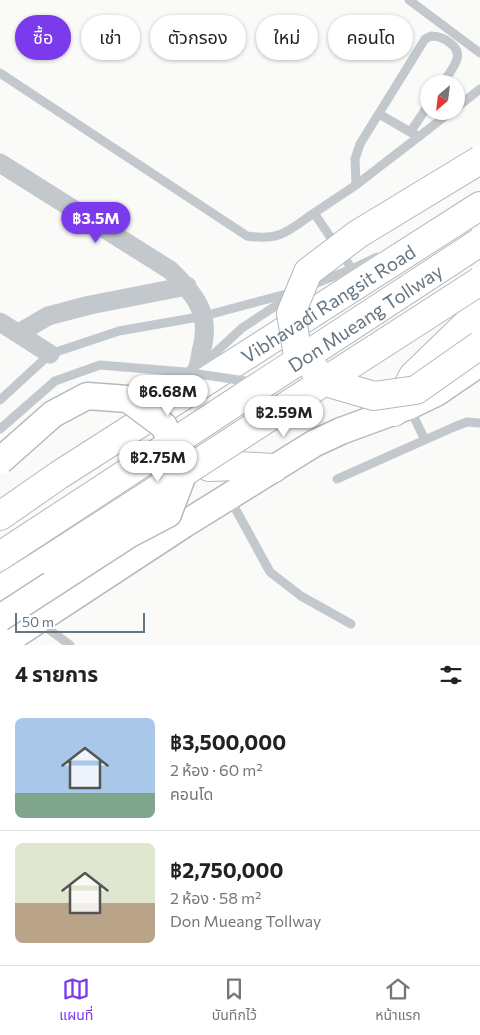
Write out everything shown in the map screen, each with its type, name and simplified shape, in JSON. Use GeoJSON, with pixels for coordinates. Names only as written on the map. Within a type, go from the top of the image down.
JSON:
{"type":"FeatureCollection","features":[{"type":"Feature","properties":{"kind":"highway"},"geometry":{"type":"LineString","coordinates":[[392,405],[326,382],[297,350],[291,314],[308,272],[358,234],[480,160]]}},
{"type":"Feature","properties":{"kind":"highway","name":"Vibhavadi Rangsit Road"},"geometry":{"type":"LineString","coordinates":[[0,516],[59,475],[475,209]]}},
{"type":"Feature","properties":{"kind":"highway","name":"Don Mueang Tollway"},"geometry":{"type":"LineString","coordinates":[[0,556],[480,242]]}},
{"type":"Feature","properties":{"kind":"highway","name":"Don Mueang Tollway"},"geometry":{"type":"LineString","coordinates":[[0,590],[480,281]]}},
{"type":"Feature","properties":{"kind":"highway"},"geometry":{"type":"LineString","coordinates":[[0,603],[480,291]]}},
{"type":"Feature","properties":{"kind":"highway"},"geometry":{"type":"LineString","coordinates":[[392,405],[413,376],[480,311]]}},
{"type":"Feature","properties":{"kind":"highway"},"geometry":{"type":"LineString","coordinates":[[392,405],[480,345]]}},
{"type":"Feature","properties":{"kind":"highway"},"geometry":{"type":"LineString","coordinates":[[209,467],[274,468]]}},
{"type":"Feature","properties":{"kind":"main road"},"geometry":{"type":"LineString","coordinates":[[0,645],[229,496],[315,443],[392,405],[436,392],[476,369]]}},
{"type":"Feature","properties":{"kind":"main road"},"geometry":{"type":"LineString","coordinates":[[0,461],[53,414],[87,396],[128,399],[164,426],[184,472],[168,514],[128,535],[0,618]]}},
{"type":"Feature","properties":{"kind":"street"},"geometry":{"type":"LineString","coordinates":[[0,163],[170,270],[196,297],[204,316],[205,339],[196,371],[172,393],[59,475]]}},
{"type":"Feature","properties":{"kind":"street"},"geometry":{"type":"LineString","coordinates":[[19,333],[48,316],[90,305],[187,286]]}},
{"type":"Feature","properties":{"kind":"street"},"geometry":{"type":"LineString","coordinates":[[0,322],[50,354]]}},
{"type":"Feature","properties":{"kind":"lane"},"geometry":{"type":"LineString","coordinates":[[409,0],[480,53]]}},
{"type":"Feature","properties":{"kind":"lane"},"geometry":{"type":"LineString","coordinates":[[356,185],[355,159],[360,144],[425,39],[431,36],[444,39],[452,44],[458,53],[458,58],[448,75]]}},
{"type":"Feature","properties":{"kind":"lane"},"geometry":{"type":"LineString","coordinates":[[0,73],[247,236],[264,238],[281,236],[356,185],[441,120]]}},
{"type":"Feature","properties":{"kind":"lane"},"geometry":{"type":"LineString","coordinates":[[465,101],[480,89]]}},
{"type":"Feature","properties":{"kind":"lane"},"geometry":{"type":"LineString","coordinates":[[379,114],[419,137]]}},
{"type":"Feature","properties":{"kind":"lane"},"geometry":{"type":"LineString","coordinates":[[411,131],[420,118]]}},
{"type":"Feature","properties":{"kind":"lane"},"geometry":{"type":"LineString","coordinates":[[402,245],[475,209]]}},
{"type":"Feature","properties":{"kind":"lane"},"geometry":{"type":"LineString","coordinates":[[314,213],[352,269]]}},
{"type":"Feature","properties":{"kind":"lane"},"geometry":{"type":"LineString","coordinates":[[0,400],[50,354],[120,331],[204,316],[297,291],[386,253]]}},
{"type":"Feature","properties":{"kind":"lane"},"geometry":{"type":"LineString","coordinates":[[196,371],[242,328],[297,291]]}},
{"type":"Feature","properties":{"kind":"lane"},"geometry":{"type":"LineString","coordinates":[[0,429],[55,381],[100,365],[185,372],[277,386]]}},
{"type":"Feature","properties":{"kind":"lane"},"geometry":{"type":"LineString","coordinates":[[296,388],[392,405],[425,440]]}},
{"type":"Feature","properties":{"kind":"lane"},"geometry":{"type":"LineString","coordinates":[[337,479],[468,422],[480,423]]}},
{"type":"Feature","properties":{"kind":"lane"},"geometry":{"type":"LineString","coordinates":[[229,496],[270,572],[302,596],[351,624]]}},
{"type":"Feature","properties":{"kind":"lane"},"geometry":{"type":"LineString","coordinates":[[37,620],[70,645]]}}]}
